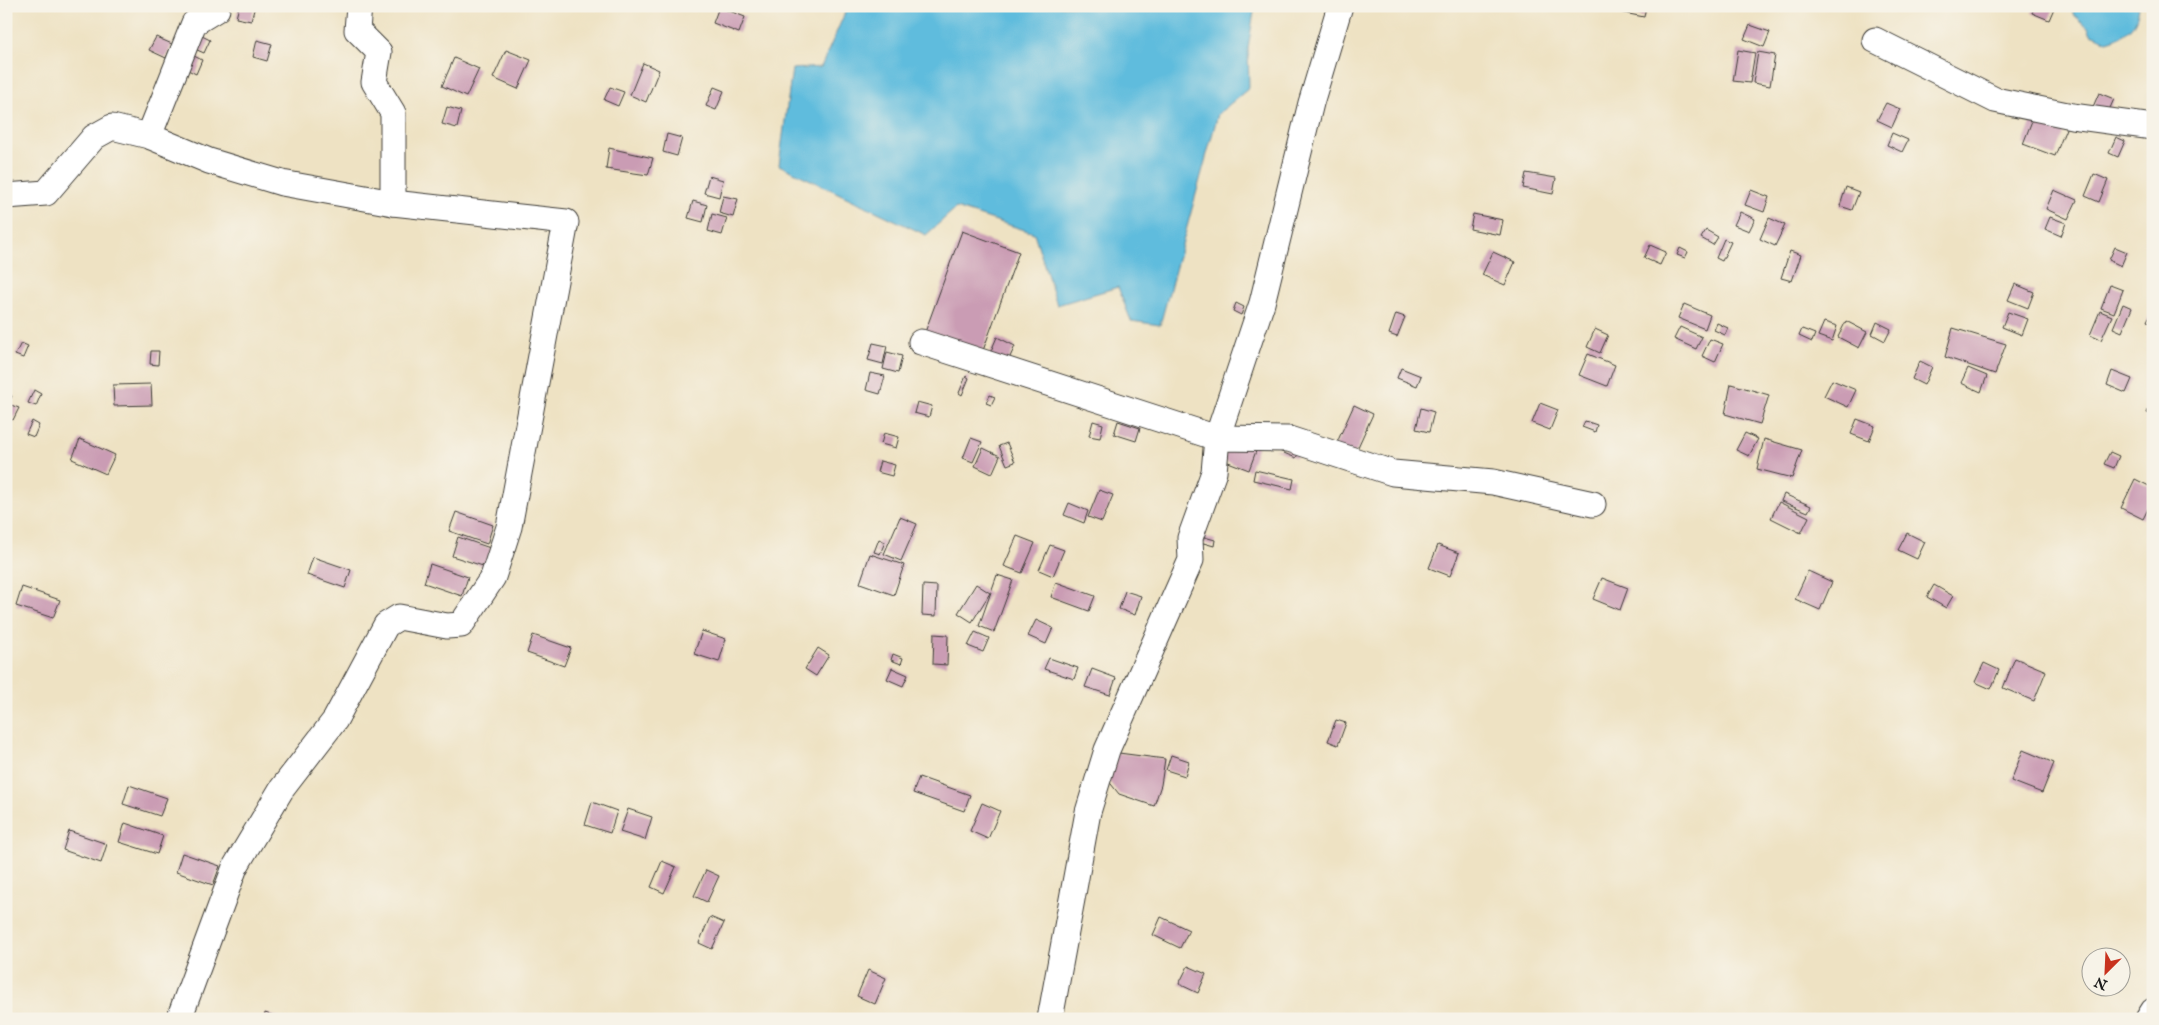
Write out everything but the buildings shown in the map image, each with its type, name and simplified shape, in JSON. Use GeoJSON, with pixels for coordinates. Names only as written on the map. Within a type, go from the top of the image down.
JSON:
{"type":"FeatureCollection","features":[{"type":"Feature","properties":{"kind":"street"},"geometry":{"type":"LineString","coordinates":[[149,136],[194,23],[217,9],[217,6]]}},
{"type":"Feature","properties":{"kind":"street"},"geometry":{"type":"LineString","coordinates":[[359,6],[357,30],[379,52],[374,82],[393,113],[393,203]]}},
{"type":"Feature","properties":{"kind":"street"},"geometry":{"type":"LineString","coordinates":[[1050,1019],[1088,812],[1107,750],[1191,560],[1190,538],[1214,472],[1217,438],[1262,303],[1311,103],[1340,6]]}},
{"type":"Feature","properties":{"kind":"street"},"geometry":{"type":"LineString","coordinates":[[1875,40],[1995,100],[2072,116],[2153,127]]}},
{"type":"Feature","properties":{"kind":"street"},"geometry":{"type":"LineString","coordinates":[[6,196],[46,193],[94,137],[112,127],[149,136],[209,161],[282,183],[393,203],[566,222],[509,527],[493,577],[461,625],[447,626],[399,617],[386,625],[335,720],[281,790],[235,866],[179,1019]]}},
{"type":"Feature","properties":{"kind":"street"},"geometry":{"type":"LineString","coordinates":[[921,342],[1217,438],[1289,439],[1393,473],[1493,482],[1593,504]]}},
{"type":"Feature","properties":{"kind":"street"},"geometry":{"type":"LineString","coordinates":[[2148,1019],[2153,1011]]}},
{"type":"Feature","properties":{"kind":"water"},"geometry":{"type":"Polygon","coordinates":[[[848,6],[1255,6],[1248,48],[1249,88],[1218,114],[1160,325],[1131,321],[1118,287],[1057,305],[1034,233],[956,208],[926,235],[779,165],[792,69],[821,67],[848,6]]]}},
{"type":"Feature","properties":{"kind":"water"},"geometry":{"type":"Polygon","coordinates":[[[2073,6],[2139,6],[2136,20],[2129,30],[2107,41],[2091,34],[2088,27],[2073,14],[2073,6]]]}}]}
